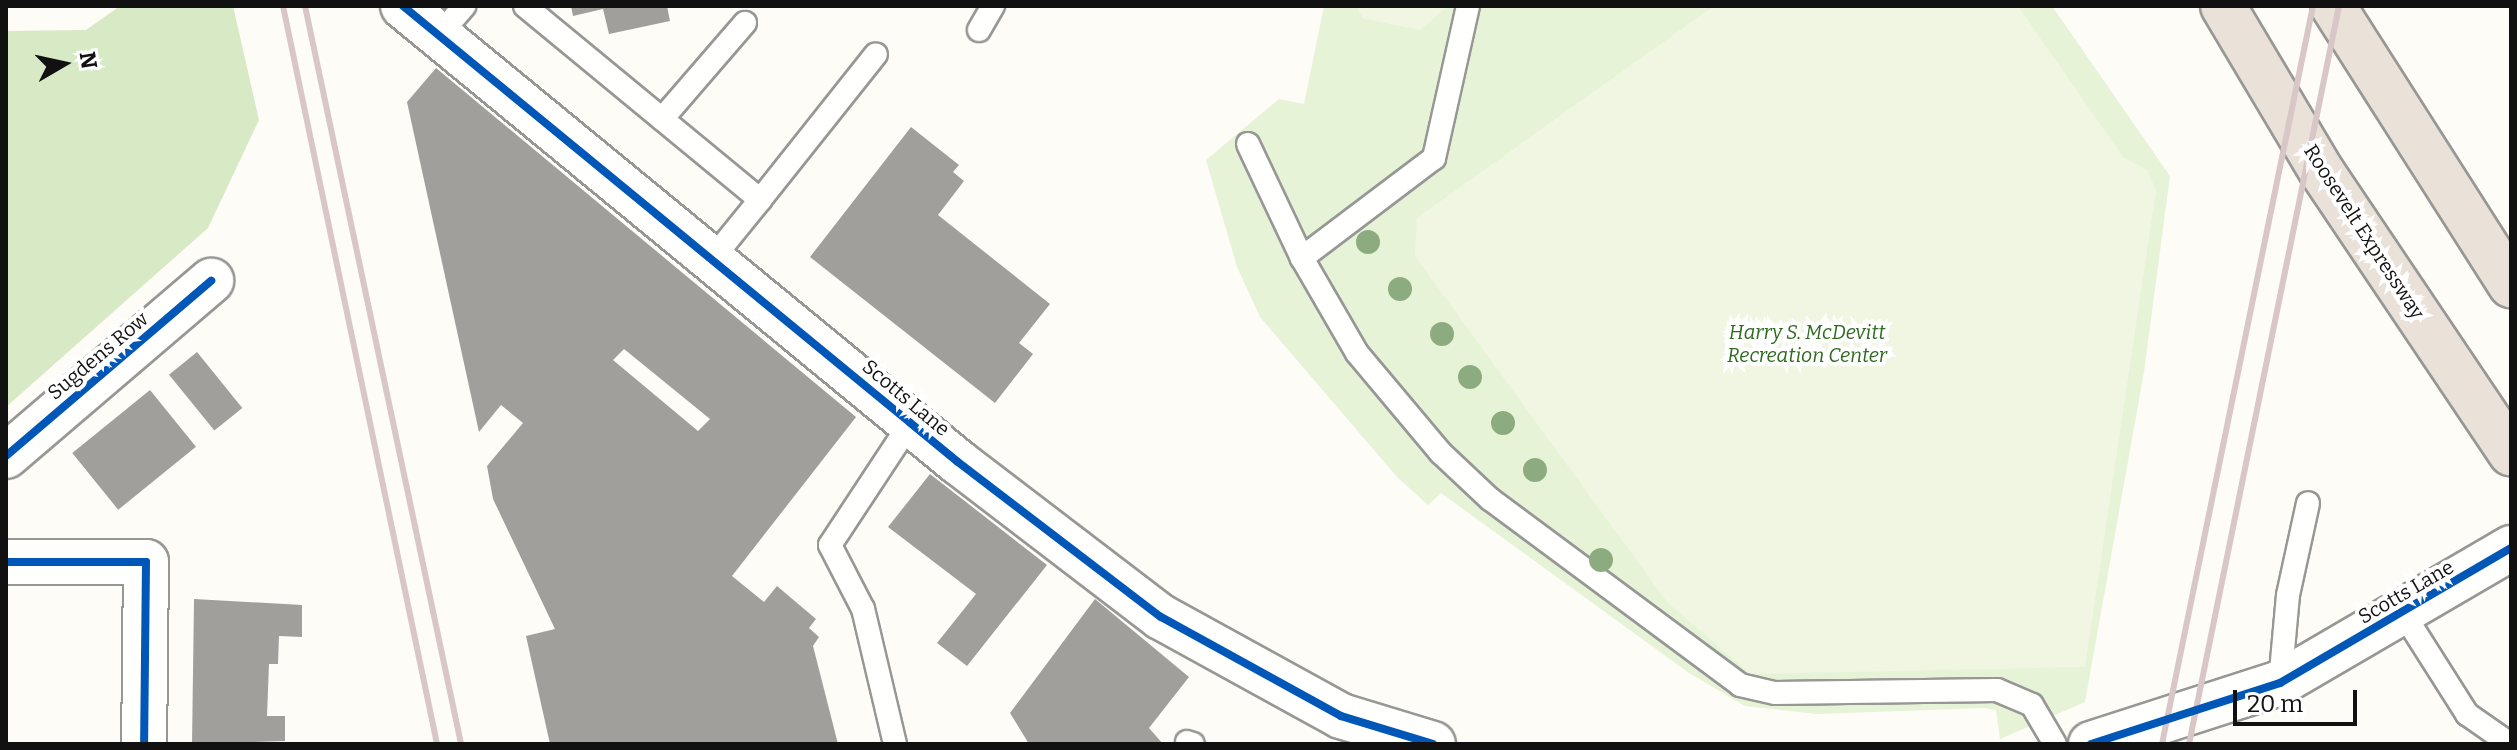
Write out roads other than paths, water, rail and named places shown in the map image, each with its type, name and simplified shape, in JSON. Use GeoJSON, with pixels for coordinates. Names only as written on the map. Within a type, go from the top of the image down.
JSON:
{"type":"FeatureCollection","features":[{"type":"Feature","properties":{"kind":"highway","name":"Roosevelt Expressway"},"geometry":{"type":"LineString","coordinates":[[2223,6],[2322,172],[2511,453]]}},
{"type":"Feature","properties":{"kind":"highway"},"geometry":{"type":"LineString","coordinates":[[2333,6],[2511,285]]}},
{"type":"Feature","properties":{"kind":"street","name":"Scotts Lane"},"geometry":{"type":"LineString","coordinates":[[403,6],[452,20],[712,259],[911,422],[1161,617],[1341,716],[1386,737],[1433,744]]}},
{"type":"Feature","properties":{"kind":"street","name":"Sugdens Row"},"geometry":{"type":"LineString","coordinates":[[6,456],[211,281]]}},
{"type":"Feature","properties":{"kind":"street","name":"Scotts Lane"},"geometry":{"type":"LineString","coordinates":[[2091,744],[2280,683],[2510,549]]}},
{"type":"Feature","properties":{"kind":"street"},"geometry":{"type":"LineString","coordinates":[[6,562],[146,562],[144,744]]}},
{"type":"Feature","properties":{"kind":"lane"},"geometry":{"type":"LineString","coordinates":[[525,6],[760,200]]}},
{"type":"Feature","properties":{"kind":"lane"},"geometry":{"type":"LineString","coordinates":[[979,30],[993,6]]}},
{"type":"Feature","properties":{"kind":"lane"},"geometry":{"type":"LineString","coordinates":[[1302,258],[1434,158],[1468,6]]}},
{"type":"Feature","properties":{"kind":"lane"},"geometry":{"type":"LineString","coordinates":[[662,119],[745,23]]}},
{"type":"Feature","properties":{"kind":"lane"},"geometry":{"type":"LineString","coordinates":[[712,259],[876,54]]}},
{"type":"Feature","properties":{"kind":"lane"},"geometry":{"type":"LineString","coordinates":[[1248,144],[1302,258],[1357,353],[1464,477],[1740,685],[1775,693],[1997,690],[2032,705],[2055,744]]}},
{"type":"Feature","properties":{"kind":"lane"},"geometry":{"type":"LineString","coordinates":[[895,744],[863,609],[830,545],[911,422]]}},
{"type":"Feature","properties":{"kind":"lane"},"geometry":{"type":"LineString","coordinates":[[2280,683],[2288,595],[2308,503]]}},
{"type":"Feature","properties":{"kind":"lane"},"geometry":{"type":"LineString","coordinates":[[2403,613],[2467,714],[2510,744]]}},
{"type":"Feature","properties":{"kind":"railway"},"geometry":{"type":"LineString","coordinates":[[283,6],[437,744]]}},
{"type":"Feature","properties":{"kind":"railway"},"geometry":{"type":"LineString","coordinates":[[305,6],[461,744]]}},
{"type":"Feature","properties":{"kind":"railway"},"geometry":{"type":"LineString","coordinates":[[2162,744],[2313,6]]}},
{"type":"Feature","properties":{"kind":"railway"},"geometry":{"type":"LineString","coordinates":[[2189,744],[2339,6]]}},
{"type":"Feature","properties":{"kind":"park label","name":"Harry S. McDevitt Recreation Center"},"geometry":{"type":"Point","coordinates":[1807,344]}}]}
